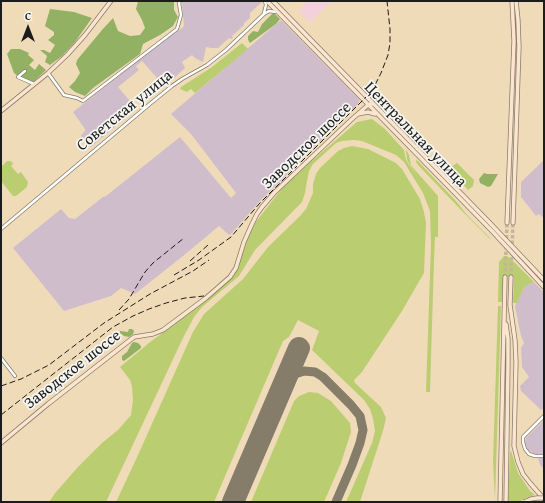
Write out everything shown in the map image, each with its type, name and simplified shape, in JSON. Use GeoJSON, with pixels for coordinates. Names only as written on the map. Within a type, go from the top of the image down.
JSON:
{"type":"FeatureCollection","features":[{"type":"Feature","properties":{"kind":"main road"},"geometry":{"type":"LineString","coordinates":[[1,111],[74,48],[111,1]]}},
{"type":"Feature","properties":{"kind":"main road","name":"Центральная улица"},"geometry":{"type":"LineString","coordinates":[[266,1],[492,231],[544,287]]}},
{"type":"Feature","properties":{"kind":"main road","name":"Центральная улица"},"geometry":{"type":"LineString","coordinates":[[274,1],[544,280]]}},
{"type":"Feature","properties":{"kind":"main road"},"geometry":{"type":"LineString","coordinates":[[507,223],[514,41],[512,1]]}},
{"type":"Feature","properties":{"kind":"main road"},"geometry":{"type":"LineString","coordinates":[[513,223],[519,47],[516,1]]}},
{"type":"Feature","properties":{"kind":"main road","name":"Заводское шоссе"},"geometry":{"type":"LineString","coordinates":[[1,443],[48,404],[134,337],[153,334],[163,330],[206,298],[230,277],[236,268],[244,242],[256,214],[274,192],[355,116],[368,105],[374,104]]}},
{"type":"Feature","properties":{"kind":"main road"},"geometry":{"type":"LineString","coordinates":[[355,116],[368,112],[378,115]]}},
{"type":"Feature","properties":{"kind":"main road"},"geometry":{"type":"LineString","coordinates":[[500,502],[505,277]]}},
{"type":"Feature","properties":{"kind":"main road"},"geometry":{"type":"LineString","coordinates":[[511,277],[510,305],[515,340],[516,362],[514,446],[518,462],[524,474],[544,499]]}},
{"type":"Feature","properties":{"kind":"main road"},"geometry":{"type":"LineString","coordinates":[[504,311],[508,340],[506,502]]}},
{"type":"Feature","properties":{"kind":"main road"},"geometry":{"type":"LineString","coordinates":[[524,502],[537,498],[544,499]]}},
{"type":"Feature","properties":{"kind":"street"},"geometry":{"type":"LineString","coordinates":[[48,72],[64,95],[83,101],[177,29],[181,14],[180,1]]}},
{"type":"Feature","properties":{"kind":"street"},"geometry":{"type":"LineString","coordinates":[[264,14],[266,1]]}},
{"type":"Feature","properties":{"kind":"street"},"geometry":{"type":"LineString","coordinates":[[264,14],[273,11],[278,13]]}},
{"type":"Feature","properties":{"kind":"street","name":"Советская улица"},"geometry":{"type":"LineString","coordinates":[[1,229],[150,103],[182,79],[207,65],[226,50],[264,14]]}},
{"type":"Feature","properties":{"kind":"street"},"geometry":{"type":"LineString","coordinates":[[24,72],[18,77],[34,84]]}},
{"type":"Feature","properties":{"kind":"street"},"geometry":{"type":"LineString","coordinates":[[1,358],[15,376]]}},
{"type":"Feature","properties":{"kind":"street"},"geometry":{"type":"LineString","coordinates":[[544,416],[523,437],[522,442],[528,454],[544,456]]}},
{"type":"Feature","properties":{"kind":"shaded area"},"geometry":{"type":"Polygon","coordinates":[[[182,1],[263,1],[250,13],[250,18],[232,36],[233,38],[228,39],[218,48],[206,47],[203,62],[192,55],[182,62],[185,68],[172,80],[165,72],[157,78],[142,61],[136,66],[139,70],[118,87],[130,101],[124,106],[130,114],[91,147],[82,139],[81,135],[85,129],[73,112],[184,26],[182,1]]]}},
{"type":"Feature","properties":{"kind":"shaded area"},"geometry":{"type":"Polygon","coordinates":[[[308,1],[332,1],[310,22],[299,11],[308,1]]]}},
{"type":"Feature","properties":{"kind":"shaded area"},"geometry":{"type":"Polygon","coordinates":[[[281,20],[360,100],[358,102],[359,103],[259,202],[231,234],[229,235],[219,226],[135,294],[121,288],[111,296],[64,311],[13,248],[61,209],[69,218],[75,219],[180,137],[231,198],[236,193],[191,134],[171,114],[281,20]]]}},
{"type":"Feature","properties":{"kind":"shaded area"},"geometry":{"type":"Polygon","coordinates":[[[544,160],[544,218],[539,214],[536,216],[521,197],[521,182],[544,160]]]}},
{"type":"Feature","properties":{"kind":"shaded area"},"geometry":{"type":"Polygon","coordinates":[[[534,282],[544,292],[544,408],[541,410],[521,391],[520,386],[529,377],[522,367],[521,348],[524,343],[521,336],[515,306],[524,287],[534,282]]]}},
{"type":"Feature","properties":{"kind":"shaded area"},"geometry":{"type":"Polygon","coordinates":[[[544,420],[544,469],[540,465],[537,455],[528,450],[525,442],[526,438],[544,420]]]}},
{"type":"Feature","properties":{"kind":"green space"},"geometry":{"type":"Polygon","coordinates":[[[138,1],[174,1],[174,10],[178,17],[173,26],[143,44],[140,54],[93,88],[85,96],[75,92],[69,87],[80,73],[76,64],[77,60],[113,18],[118,31],[130,36],[140,35],[145,28],[136,9],[138,1]]]}},
{"type":"Feature","properties":{"kind":"green space"},"geometry":{"type":"Polygon","coordinates":[[[50,9],[74,12],[92,18],[75,42],[62,56],[50,65],[45,62],[47,56],[40,50],[50,53],[55,45],[48,40],[54,35],[54,32],[45,26],[50,9]]]}},
{"type":"Feature","properties":{"kind":"green space"},"geometry":{"type":"Polygon","coordinates":[[[274,13],[280,19],[276,24],[250,43],[248,36],[253,31],[258,32],[262,24],[274,13]]]}},
{"type":"Feature","properties":{"kind":"green space"},"geometry":{"type":"Polygon","coordinates":[[[242,43],[248,49],[195,93],[191,89],[187,92],[180,89],[212,67],[242,43]]]}},
{"type":"Feature","properties":{"kind":"green space"},"geometry":{"type":"Polygon","coordinates":[[[11,49],[20,49],[29,53],[28,55],[34,60],[29,65],[35,70],[39,64],[46,70],[32,83],[19,77],[14,73],[7,54],[11,49]]]}},
{"type":"Feature","properties":{"kind":"green space"},"geometry":{"type":"Polygon","coordinates":[[[372,119],[385,129],[404,150],[406,160],[418,177],[407,160],[406,149],[411,165],[438,196],[438,237],[435,237],[430,392],[426,392],[431,244],[430,211],[423,193],[404,162],[396,155],[362,141],[342,141],[336,143],[313,164],[309,171],[302,202],[255,250],[239,276],[202,307],[194,317],[106,502],[49,502],[77,468],[102,443],[118,430],[131,415],[133,400],[132,387],[130,380],[120,367],[206,300],[233,276],[255,223],[283,187],[357,122],[372,119]]]}},
{"type":"Feature","properties":{"kind":"green space"},"geometry":{"type":"Polygon","coordinates":[[[352,146],[368,149],[396,163],[402,169],[420,199],[426,223],[424,273],[402,311],[362,372],[354,380],[355,383],[381,407],[386,418],[360,502],[346,502],[372,443],[375,431],[370,409],[364,400],[312,350],[319,331],[298,320],[289,337],[283,341],[214,502],[116,502],[193,332],[204,314],[243,279],[268,247],[306,209],[313,193],[313,184],[316,174],[320,168],[338,151],[352,146]]]}},
{"type":"Feature","properties":{"kind":"green space"},"geometry":{"type":"Polygon","coordinates":[[[417,160],[491,239],[463,212],[419,166],[416,162],[417,160]]]}},
{"type":"Feature","properties":{"kind":"green space"},"geometry":{"type":"Polygon","coordinates":[[[7,161],[12,162],[13,164],[11,166],[18,174],[21,172],[28,182],[27,187],[16,196],[13,196],[1,181],[1,167],[7,161]]]}},
{"type":"Feature","properties":{"kind":"green space"},"geometry":{"type":"Polygon","coordinates":[[[457,163],[474,180],[473,186],[468,190],[449,168],[457,163]]]}},
{"type":"Feature","properties":{"kind":"green space"},"geometry":{"type":"Polygon","coordinates":[[[484,173],[498,174],[491,186],[488,187],[480,183],[479,179],[484,173]]]}},
{"type":"Feature","properties":{"kind":"green space"},"geometry":{"type":"Polygon","coordinates":[[[504,256],[511,259],[534,282],[524,287],[517,303],[513,303],[514,277],[503,277],[502,302],[498,302],[499,262],[504,256]]]}},
{"type":"Feature","properties":{"kind":"green space"},"geometry":{"type":"Polygon","coordinates":[[[498,306],[501,306],[495,500],[493,462],[498,306]]]}},
{"type":"Feature","properties":{"kind":"green space"},"geometry":{"type":"Polygon","coordinates":[[[129,329],[134,331],[129,337],[120,333],[120,331],[128,332],[129,329]]]}},
{"type":"Feature","properties":{"kind":"green space"},"geometry":{"type":"Polygon","coordinates":[[[134,342],[138,343],[141,348],[124,361],[122,360],[122,356],[134,342]]]}},
{"type":"Feature","properties":{"kind":"green space"},"geometry":{"type":"Polygon","coordinates":[[[309,392],[318,393],[331,401],[350,423],[351,432],[341,463],[324,502],[251,502],[294,401],[299,396],[309,392]]]}},
{"type":"Feature","properties":{"kind":"green space"},"geometry":{"type":"Polygon","coordinates":[[[510,451],[518,473],[530,491],[535,495],[519,502],[508,502],[510,451]]]}},
{"type":"Feature","properties":{"kind":"taxiway"},"geometry":{"type":"LineString","coordinates":[[283,386],[289,378],[295,374],[304,371],[315,372],[323,377],[360,416],[363,430],[360,443],[336,502]]}},
{"type":"Feature","properties":{"kind":"runway"},"geometry":{"type":"LineString","coordinates":[[233,502],[299,348]]}},
{"type":"Feature","properties":{"kind":"tunnel"},"geometry":{"type":"LineString","coordinates":[[505,277],[507,223]]}},
{"type":"Feature","properties":{"kind":"tunnel"},"geometry":{"type":"LineString","coordinates":[[511,277],[513,223]]}},
{"type":"Feature","properties":{"kind":"railway"},"geometry":{"type":"LineString","coordinates":[[174,275],[199,260],[231,237],[259,204],[372,91],[388,55],[390,29],[387,1]]}},
{"type":"Feature","properties":{"kind":"railway"},"geometry":{"type":"LineString","coordinates":[[119,310],[129,299],[145,272],[153,263],[184,238]]}},
{"type":"Feature","properties":{"kind":"railway"},"geometry":{"type":"LineString","coordinates":[[190,261],[208,245]]}},
{"type":"Feature","properties":{"kind":"railway"},"geometry":{"type":"LineString","coordinates":[[1,386],[21,379],[49,365],[104,323],[150,294],[193,271],[209,260]]}},
{"type":"Feature","properties":{"kind":"railway"},"geometry":{"type":"LineString","coordinates":[[1,415],[113,327],[133,316],[166,303],[185,298],[204,296]]}}]}
